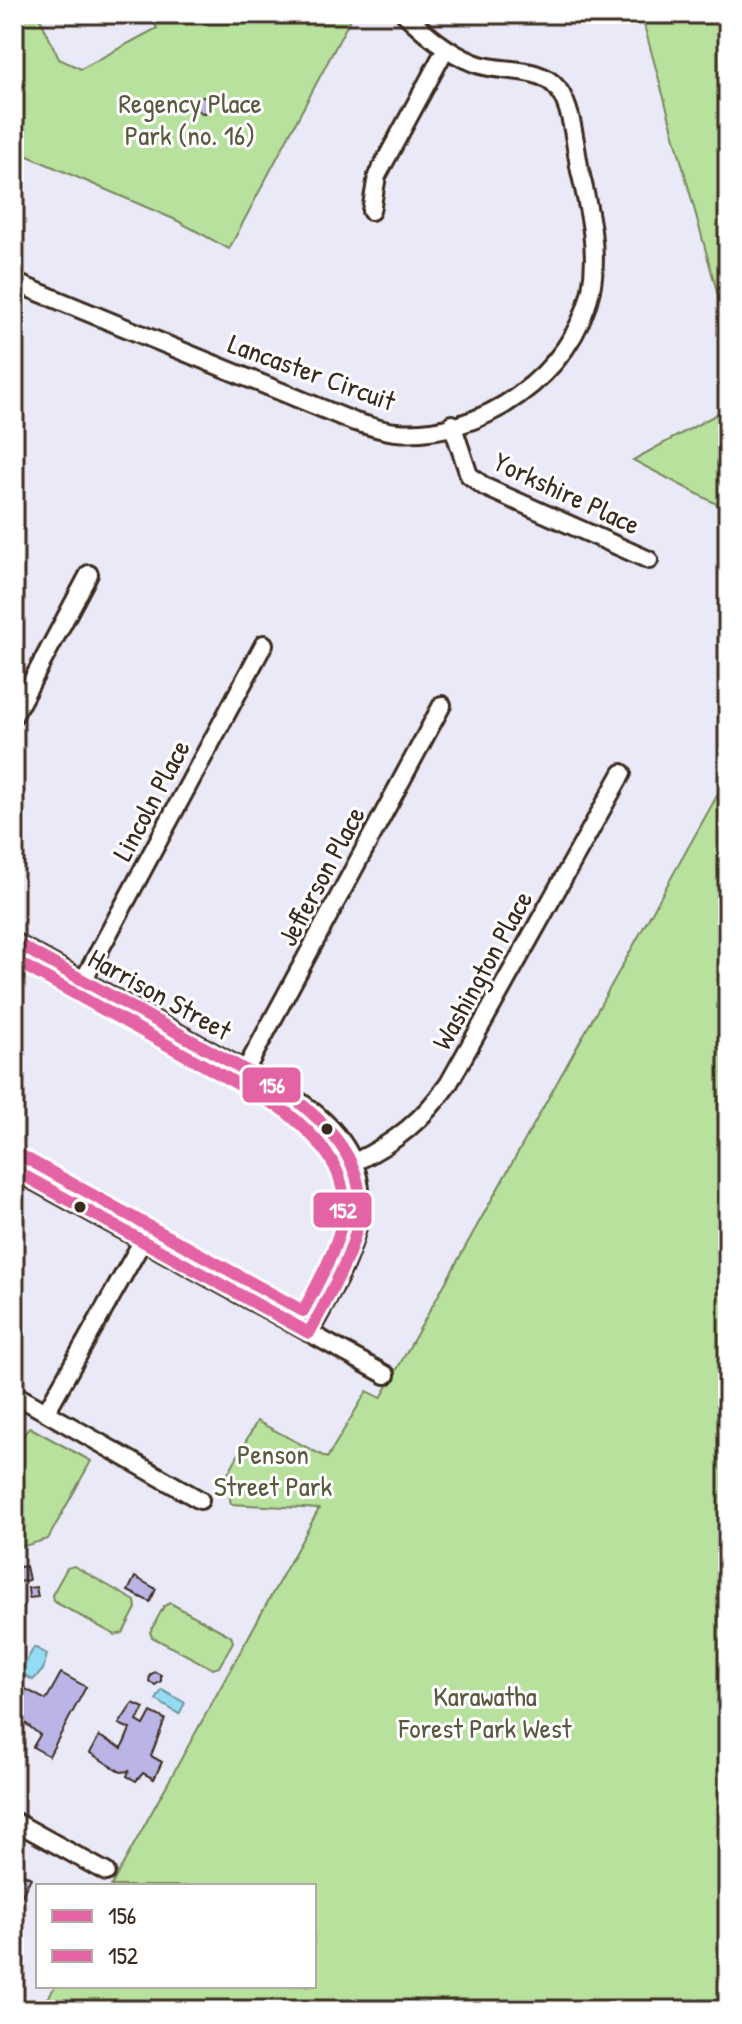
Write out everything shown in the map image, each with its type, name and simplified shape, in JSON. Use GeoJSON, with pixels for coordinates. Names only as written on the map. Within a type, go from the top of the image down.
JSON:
{"type":"FeatureCollection","features":[{"type":"Feature","properties":{"kind":"street","name":"Lancaster Circuit"},"geometry":{"type":"LineString","coordinates":[[14,282],[355,422],[395,432],[452,424],[517,399],[564,352],[591,292],[593,226],[568,113],[559,90],[545,79],[526,72],[495,72],[446,48],[405,14]]}},
{"type":"Feature","properties":{"kind":"street"},"geometry":{"type":"LineString","coordinates":[[371,211],[377,176],[446,48]]}},
{"type":"Feature","properties":{"kind":"street","name":"Yorkshire Place"},"geometry":{"type":"LineString","coordinates":[[452,424],[469,475],[485,487],[649,560]]}},
{"type":"Feature","properties":{"kind":"street"},"geometry":{"type":"LineString","coordinates":[[14,715],[89,574]]}},
{"type":"Feature","properties":{"kind":"street","name":"Lincoln Place"},"geometry":{"type":"LineString","coordinates":[[83,981],[264,644]]}},
{"type":"Feature","properties":{"kind":"street","name":"Jefferson Place"},"geometry":{"type":"LineString","coordinates":[[245,1071],[442,705]]}},
{"type":"Feature","properties":{"kind":"street","name":"Washington Place"},"geometry":{"type":"LineString","coordinates":[[355,1162],[401,1137],[421,1119],[449,1083],[622,773]]}},
{"type":"Feature","properties":{"kind":"street","name":"Harrison Street"},"geometry":{"type":"LineString","coordinates":[[14,942],[318,1114],[338,1136],[355,1162]]}},
{"type":"Feature","properties":{"kind":"street"},"geometry":{"type":"LineString","coordinates":[[309,1333],[353,1245],[360,1190],[355,1162]]}},
{"type":"Feature","properties":{"kind":"street"},"geometry":{"type":"LineString","coordinates":[[14,1170],[386,1375]]}},
{"type":"Feature","properties":{"kind":"street"},"geometry":{"type":"LineString","coordinates":[[46,1412],[142,1242]]}},
{"type":"Feature","properties":{"kind":"street"},"geometry":{"type":"LineString","coordinates":[[14,1394],[200,1500]]}},
{"type":"Feature","properties":{"kind":"street"},"geometry":{"type":"LineString","coordinates":[[14,1821],[106,1872]]}},
{"type":"Feature","properties":{"kind":"green space","name":"Regency Place Park (no. 16)"},"geometry":{"type":"Polygon","coordinates":[[[14,14],[38,14],[59,59],[81,69],[157,28],[150,14],[161,14],[166,24],[185,14],[353,14],[229,249],[176,220],[14,150],[14,14]]]}},
{"type":"Feature","properties":{"kind":"green space"},"geometry":{"type":"Polygon","coordinates":[[[641,14],[728,14],[728,332],[641,14]]]}},
{"type":"Feature","properties":{"kind":"green space"},"geometry":{"type":"Polygon","coordinates":[[[728,408],[728,510],[633,460],[728,408]]]}},
{"type":"Feature","properties":{"kind":"green space","name":"Karawatha Forest Park West"},"geometry":{"type":"Polygon","coordinates":[[[728,776],[728,2010],[41,2010],[54,1988],[316,1988],[316,1884],[112,1884],[319,1509],[231,1504],[226,1477],[257,1421],[327,1458],[367,1391],[381,1398],[728,776]]]}},
{"type":"Feature","properties":{"kind":"green space"},"geometry":{"type":"Polygon","coordinates":[[[29,1427],[91,1461],[48,1539],[14,1549],[14,1451],[29,1427]]]}},
{"type":"Feature","properties":{"kind":"green space"},"geometry":{"type":"Polygon","coordinates":[[[74,1566],[135,1601],[136,1608],[123,1633],[115,1635],[53,1601],[52,1595],[67,1568],[74,1566]]]}},
{"type":"Feature","properties":{"kind":"green space"},"geometry":{"type":"Polygon","coordinates":[[[170,1603],[231,1636],[233,1642],[219,1667],[213,1669],[152,1637],[150,1632],[164,1606],[170,1603]]]}},
{"type":"Feature","properties":{"kind":"water"},"geometry":{"type":"Polygon","coordinates":[[[34,1647],[47,1654],[43,1670],[33,1680],[20,1673],[34,1647]]]}},
{"type":"Feature","properties":{"kind":"water"},"geometry":{"type":"Polygon","coordinates":[[[162,1690],[185,1703],[179,1714],[156,1700],[162,1690]]]}},
{"type":"Feature","properties":{"kind":"building"},"geometry":{"type":"Polygon","coordinates":[[[201,97],[207,97],[212,105],[210,111],[201,113],[196,108],[196,102],[201,97]]]}},
{"type":"Feature","properties":{"kind":"building"},"geometry":{"type":"Polygon","coordinates":[[[18,1560],[19,1567],[26,1566],[29,1580],[14,1583],[14,1561],[18,1560]]]}},
{"type":"Feature","properties":{"kind":"building"},"geometry":{"type":"Polygon","coordinates":[[[135,1577],[156,1589],[150,1602],[128,1591],[135,1577]]]}},
{"type":"Feature","properties":{"kind":"building"},"geometry":{"type":"Polygon","coordinates":[[[36,1587],[38,1597],[29,1598],[28,1588],[36,1587]]]}},
{"type":"Feature","properties":{"kind":"building"},"geometry":{"type":"Polygon","coordinates":[[[155,1672],[161,1675],[161,1681],[155,1685],[149,1682],[150,1675],[155,1672]]]}},
{"type":"Feature","properties":{"kind":"building"},"geometry":{"type":"Polygon","coordinates":[[[61,1673],[86,1687],[49,1756],[33,1747],[40,1735],[14,1714],[14,1701],[22,1687],[46,1700],[61,1673]]]}},
{"type":"Feature","properties":{"kind":"building"},"geometry":{"type":"Polygon","coordinates":[[[133,1703],[144,1708],[137,1721],[144,1725],[151,1712],[165,1719],[151,1756],[162,1762],[154,1779],[143,1773],[136,1781],[127,1776],[129,1771],[121,1772],[90,1753],[99,1736],[122,1748],[130,1729],[119,1724],[133,1703]]]}},
{"type":"Feature","properties":{"kind":"building"},"geometry":{"type":"Polygon","coordinates":[[[14,1869],[31,1878],[14,1910],[14,1869]]]}},
{"type":"Feature","properties":{"kind":"transit line","name":"156"},"geometry":{"type":"LineString","coordinates":[[14,942],[290,1095],[323,1124],[345,1152],[357,1179],[360,1206],[355,1234],[329,1297],[309,1333]]}},
{"type":"Feature","properties":{"kind":"transit line","name":"152"},"geometry":{"type":"LineString","coordinates":[[14,960],[281,1108],[310,1133],[329,1156],[340,1179],[344,1202],[341,1226],[333,1251],[303,1311],[22,1156]]}},
{"type":"Feature","properties":{"kind":"transit line","name":"156"},"geometry":{"type":"LineString","coordinates":[[14,1170],[309,1333]]}},
{"type":"Feature","properties":{"kind":"park label","name":"Penson Street Park"},"geometry":{"type":"Point","coordinates":[273,1470]}}]}
